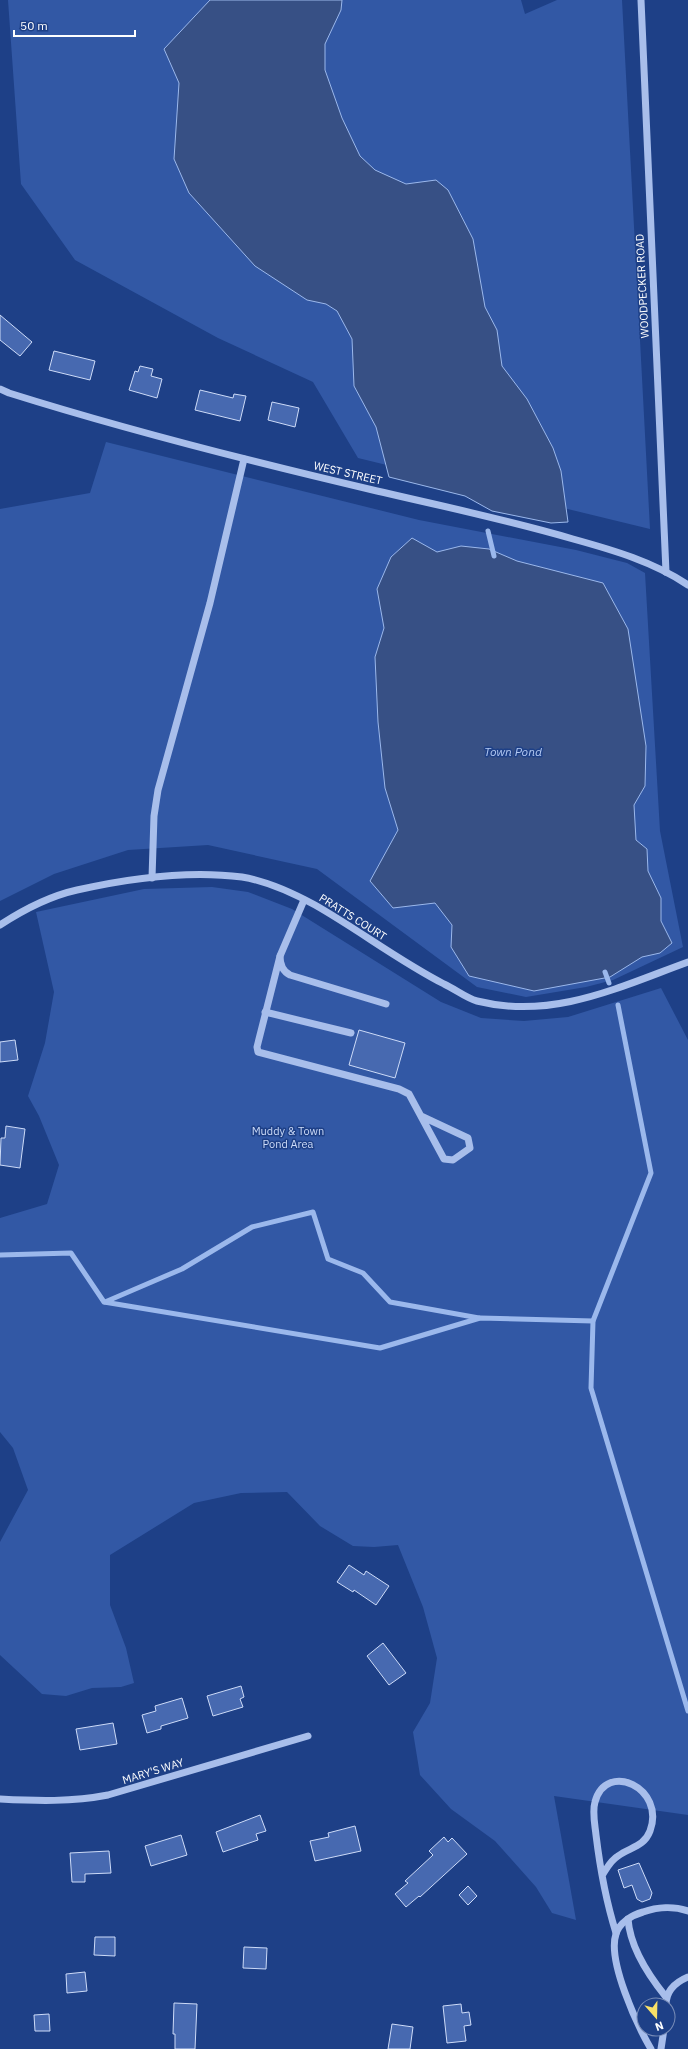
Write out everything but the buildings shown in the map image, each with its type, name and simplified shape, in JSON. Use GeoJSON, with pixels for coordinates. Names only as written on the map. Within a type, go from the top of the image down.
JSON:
{"type":"FeatureCollection","features":[{"type":"Feature","properties":{"kind":"street","name":"WOODPECKER ROAD"},"geometry":{"type":"LineString","coordinates":[[641,0],[666,572]]}},
{"type":"Feature","properties":{"kind":"street","name":"WEST STREET"},"geometry":{"type":"LineString","coordinates":[[0,389],[16,396],[135,431],[244,460],[527,525],[599,546],[666,572],[688,585]]}},
{"type":"Feature","properties":{"kind":"street"},"geometry":{"type":"LineString","coordinates":[[152,878],[154,816],[158,790],[210,603],[244,460]]}},
{"type":"Feature","properties":{"kind":"street","name":"PRATTS COURT"},"geometry":{"type":"LineString","coordinates":[[0,924],[19,913],[76,890],[152,878],[203,874],[244,878],[280,888],[304,900],[425,974],[476,1000],[524,1007],[565,1004],[606,993],[688,962]]}},
{"type":"Feature","properties":{"kind":"street"},"geometry":{"type":"LineString","coordinates":[[304,900],[280,956],[265,1012],[257,1047],[258,1052],[399,1089],[409,1094],[444,1159],[453,1160],[470,1148],[468,1138],[422,1116]]}},
{"type":"Feature","properties":{"kind":"street"},"geometry":{"type":"LineString","coordinates":[[280,956],[280,965],[287,973],[386,1004]]}},
{"type":"Feature","properties":{"kind":"street"},"geometry":{"type":"LineString","coordinates":[[265,1012],[351,1033]]}},
{"type":"Feature","properties":{"kind":"street","name":"MARY'S WAY"},"geometry":{"type":"LineString","coordinates":[[0,1799],[49,1801],[103,1796],[126,1791],[308,1736]]}},
{"type":"Feature","properties":{"kind":"street"},"geometry":{"type":"LineString","coordinates":[[603,1874],[616,1857],[642,1843],[647,1838],[651,1829],[652,1810],[649,1800],[644,1791],[635,1784],[624,1781],[609,1784],[599,1792],[594,1802],[593,1812],[606,1900],[616,1933],[614,1952],[620,1978],[640,2029],[651,2049]]}},
{"type":"Feature","properties":{"kind":"street"},"geometry":{"type":"LineString","coordinates":[[616,1933],[620,1926],[637,1914],[660,1908],[688,1911]]}},
{"type":"Feature","properties":{"kind":"street"},"geometry":{"type":"LineString","coordinates":[[628,1919],[630,1934],[664,1997]]}},
{"type":"Feature","properties":{"kind":"street"},"geometry":{"type":"LineString","coordinates":[[668,1997],[674,1986],[688,1977]]}},
{"type":"Feature","properties":{"kind":"street"},"geometry":{"type":"LineString","coordinates":[[661,2049],[663,2037]]}},
{"type":"Feature","properties":{"kind":"green space"},"geometry":{"type":"Polygon","coordinates":[[[8,0],[521,0],[525,14],[557,0],[622,0],[650,529],[358,458],[313,382],[218,338],[75,260],[21,184],[8,0]]]}},
{"type":"Feature","properties":{"kind":"green space"},"geometry":{"type":"Polygon","coordinates":[[[106,442],[419,520],[576,550],[627,563],[645,573],[660,831],[683,947],[613,980],[586,987],[526,997],[477,987],[317,869],[208,845],[128,850],[54,874],[0,901],[0,509],[90,493],[106,442]]]}},
{"type":"Feature","properties":{"kind":"green space","name":"Muddy & Town Pond Area"},"geometry":{"type":"Polygon","coordinates":[[[212,887],[248,892],[292,909],[441,1002],[481,1018],[524,1021],[568,1017],[661,988],[688,1040],[688,1815],[554,1796],[576,1920],[552,1913],[536,1887],[495,1841],[451,1809],[420,1775],[413,1732],[430,1703],[437,1658],[423,1607],[398,1545],[374,1547],[353,1546],[320,1526],[287,1492],[241,1493],[194,1503],[110,1555],[110,1605],[126,1648],[134,1683],[121,1687],[92,1688],[66,1696],[42,1694],[0,1655],[0,1542],[28,1490],[13,1448],[0,1432],[0,1218],[47,1204],[59,1165],[39,1116],[28,1096],[45,1043],[54,992],[36,912],[144,889],[212,887]]]}},
{"type":"Feature","properties":{"kind":"water"},"geometry":{"type":"Polygon","coordinates":[[[210,0],[342,0],[341,10],[325,44],[325,70],[342,118],[360,156],[375,170],[406,184],[436,180],[448,190],[473,239],[485,307],[497,330],[502,366],[527,399],[553,448],[561,471],[568,522],[551,523],[492,511],[465,496],[389,477],[376,427],[354,386],[352,339],[337,311],[326,304],[307,300],[255,266],[189,193],[174,159],[179,83],[164,49],[210,0]]]}},
{"type":"Feature","properties":{"kind":"water","name":"Town Pond"},"geometry":{"type":"Polygon","coordinates":[[[412,538],[437,552],[461,546],[489,549],[517,561],[603,583],[628,629],[646,746],[645,786],[634,805],[636,840],[647,849],[648,871],[661,898],[661,921],[672,943],[660,953],[642,957],[610,977],[534,991],[469,976],[451,947],[452,925],[435,903],[393,908],[370,881],[398,830],[385,788],[378,722],[375,657],[384,628],[377,589],[391,557],[412,538]]]}},
{"type":"Feature","properties":{"kind":"waterway"},"geometry":{"type":"LineString","coordinates":[[488,531],[494,556]]}},
{"type":"Feature","properties":{"kind":"waterway"},"geometry":{"type":"LineString","coordinates":[[605,972],[609,983]]}},
{"type":"Feature","properties":{"kind":"waterway"},"geometry":{"type":"LineString","coordinates":[[618,1005],[651,1173],[593,1321],[591,1388],[688,1711]]}},
{"type":"Feature","properties":{"kind":"waterway"},"geometry":{"type":"LineString","coordinates":[[105,1302],[182,1269],[252,1227],[313,1212],[328,1259],[363,1273],[390,1302],[479,1318]]}},
{"type":"Feature","properties":{"kind":"waterway"},"geometry":{"type":"LineString","coordinates":[[0,1255],[71,1253],[104,1302],[380,1348],[480,1318],[593,1321]]}}]}
